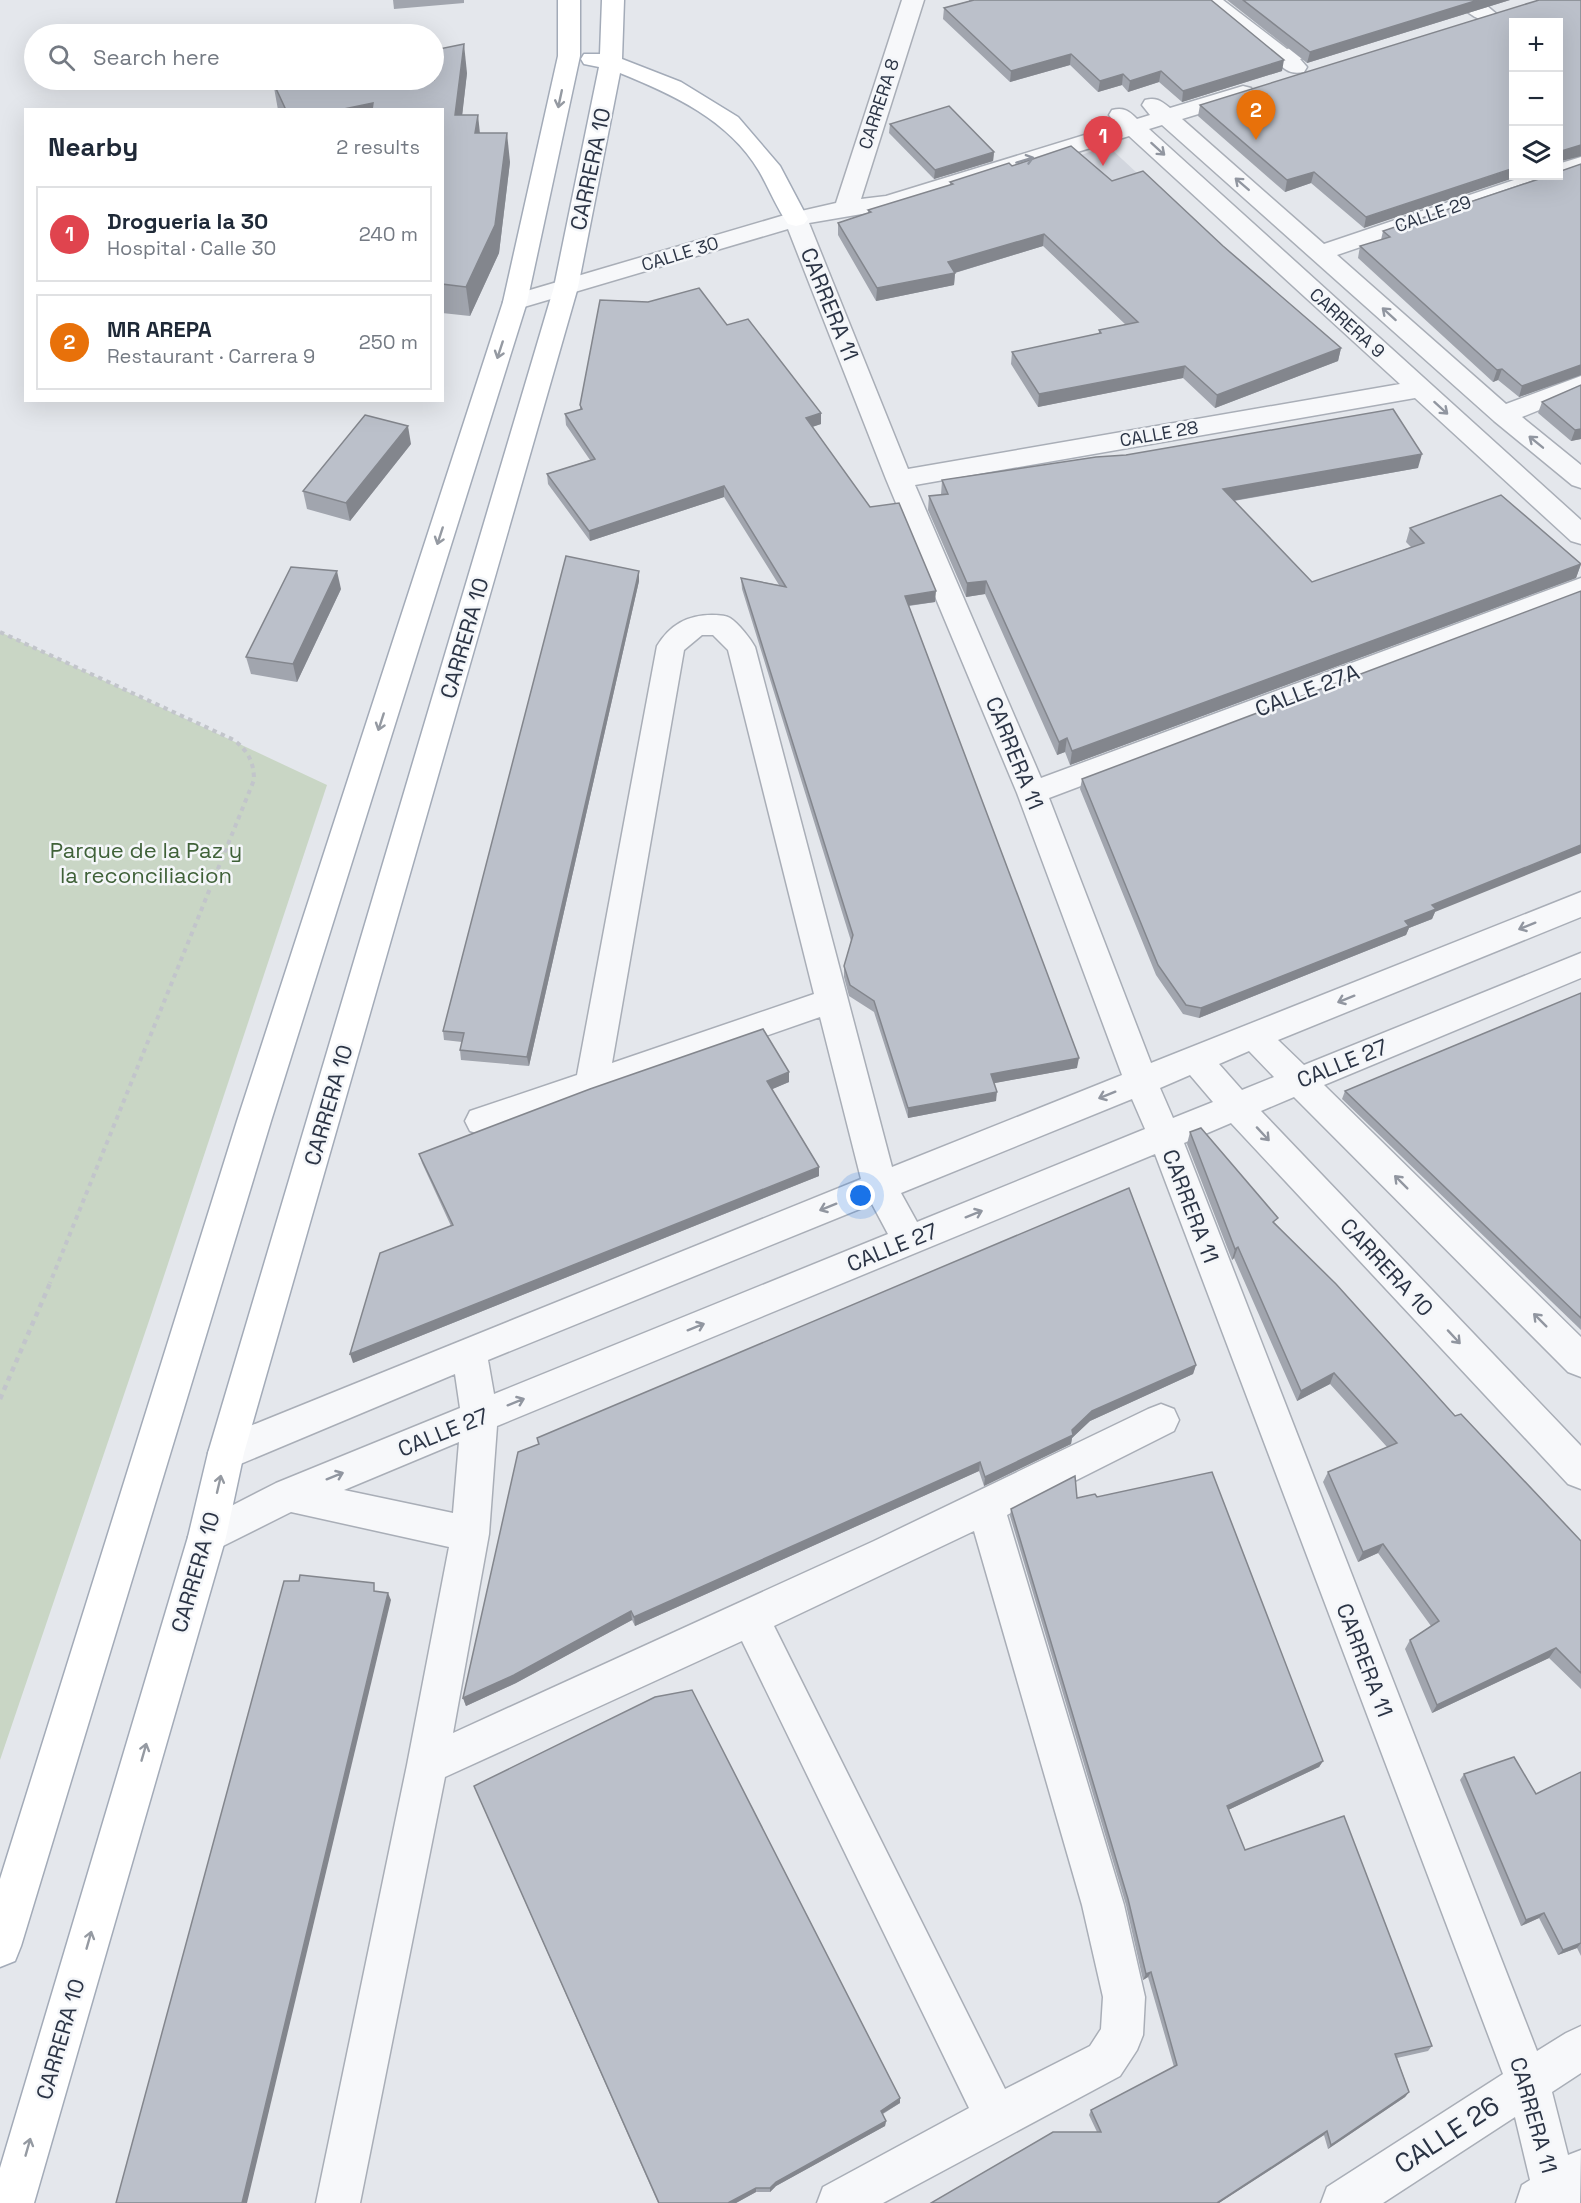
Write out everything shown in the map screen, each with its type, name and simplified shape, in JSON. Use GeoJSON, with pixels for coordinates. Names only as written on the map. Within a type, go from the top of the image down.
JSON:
{"type":"FeatureCollection","features":[{"type":"Feature","properties":{"kind":"main road","name":"CARRERA 10"},"geometry":{"type":"LineString","coordinates":[[0,1946],[250,1132],[515,302],[569,56],[569,0]]}},
{"type":"Feature","properties":{"kind":"main road","name":"CARRERA 10"},"geometry":{"type":"LineString","coordinates":[[12,2203],[207,1537],[226,1453],[566,287],[611,62],[613,0]]}},
{"type":"Feature","properties":{"kind":"main road"},"geometry":{"type":"LineString","coordinates":[[569,56],[611,62],[673,87],[730,122],[768,166],[796,219]]}},
{"type":"Feature","properties":{"kind":"street","name":"CARRERA 8"},"geometry":{"type":"LineString","coordinates":[[846,208],[913,0]]}},
{"type":"Feature","properties":{"kind":"street"},"geometry":{"type":"LineString","coordinates":[[1210,0],[1283,58]]}},
{"type":"Feature","properties":{"kind":"street"},"geometry":{"type":"LineString","coordinates":[[1463,6],[1499,13]]}},
{"type":"Feature","properties":{"kind":"street"},"geometry":{"type":"LineString","coordinates":[[1215,79],[1359,34]]}},
{"type":"Feature","properties":{"kind":"street","name":"CALLE 30"},"geometry":{"type":"LineString","coordinates":[[515,302],[796,219],[846,208],[889,203],[1291,78],[1283,58]]}},
{"type":"Feature","properties":{"kind":"street","name":"CARRERA 9"},"geometry":{"type":"LineString","coordinates":[[1581,479],[1503,415],[1166,117],[1158,96],[1109,111],[1133,127],[1581,535]]}},
{"type":"Feature","properties":{"kind":"street"},"geometry":{"type":"LineString","coordinates":[[1563,170],[1581,164]]}},
{"type":"Feature","properties":{"kind":"street","name":"CALLE 29"},"geometry":{"type":"LineString","coordinates":[[1320,253],[1535,180]]}},
{"type":"Feature","properties":{"kind":"street"},"geometry":{"type":"LineString","coordinates":[[846,208],[870,185],[881,181]]}},
{"type":"Feature","properties":{"kind":"street","name":"CARRERA 11"},"geometry":{"type":"LineString","coordinates":[[796,219],[899,479],[1032,794],[1141,1081],[1164,1135],[1528,2083],[1557,2192]]}},
{"type":"Feature","properties":{"kind":"street"},"geometry":{"type":"LineString","coordinates":[[1503,415],[1581,384]]}},
{"type":"Feature","properties":{"kind":"street","name":"CALLE 28"},"geometry":{"type":"LineString","coordinates":[[899,479],[1419,388]]}},
{"type":"Feature","properties":{"kind":"street","name":"CALLE 27A"},"geometry":{"type":"LineString","coordinates":[[1032,794],[1581,587]]}},
{"type":"Feature","properties":{"kind":"street"},"geometry":{"type":"LineString","coordinates":[[592,1084],[671,646],[695,624],[720,624],[741,647],[880,1186],[909,1240]]}},
{"type":"Feature","properties":{"kind":"street"},"geometry":{"type":"LineString","coordinates":[[226,1453],[469,1352],[1581,904]]}},
{"type":"Feature","properties":{"kind":"street","name":"CALLE 27"},"geometry":{"type":"LineString","coordinates":[[207,1537],[289,1495],[1581,965]]}},
{"type":"Feature","properties":{"kind":"street"},"geometry":{"type":"LineString","coordinates":[[482,1121],[833,1000]]}},
{"type":"Feature","properties":{"kind":"street"},"geometry":{"type":"LineString","coordinates":[[1254,1036],[1581,1361]]}},
{"type":"Feature","properties":{"kind":"street","name":"CARRERA 10"},"geometry":{"type":"LineString","coordinates":[[1196,1059],[1236,1106],[1581,1472]]}},
{"type":"Feature","properties":{"kind":"street"},"geometry":{"type":"LineString","coordinates":[[338,2203],[427,1765],[470,1534],[480,1416],[469,1352]]}},
{"type":"Feature","properties":{"kind":"street"},"geometry":{"type":"LineString","coordinates":[[427,1765],[751,1619],[986,1508],[1161,1420]]}},
{"type":"Feature","properties":{"kind":"street"},"geometry":{"type":"LineString","coordinates":[[289,1495],[470,1534]]}},
{"type":"Feature","properties":{"kind":"street"},"geometry":{"type":"LineString","coordinates":[[839,2203],[996,2117],[1105,2061],[1122,2035],[1124,1997],[1103,1905],[986,1508]]}},
{"type":"Feature","properties":{"kind":"street"},"geometry":{"type":"LineString","coordinates":[[751,1619],[996,2117]]}},
{"type":"Feature","properties":{"kind":"street","name":"CALLE 26"},"geometry":{"type":"LineString","coordinates":[[1343,2203],[1581,2048]]}},
{"type":"Feature","properties":{"kind":"path"},"geometry":{"type":"LineString","coordinates":[[0,632],[234,740],[246,749],[255,768],[254,780],[29,1334],[0,1399]]}},
{"type":"Feature","properties":{"kind":"shaded area"},"geometry":{"type":"Polygon","coordinates":[[[1108,146],[1137,173],[1110,194],[1069,159],[1108,146]]]}},
{"type":"Feature","properties":{"kind":"green space","name":"Parque de la Paz y la reconciliacion"},"geometry":{"type":"Polygon","coordinates":[[[0,632],[327,785],[0,1760],[0,632]]]}},
{"type":"Feature","properties":{"kind":"building"},"geometry":{"type":"Polygon","coordinates":[[[974,0],[1211,0],[1284,60],[1183,91],[1161,71],[1130,81],[1123,74],[1100,81],[1071,54],[1011,71],[944,8],[974,0]]]}},
{"type":"Feature","properties":{"kind":"building"},"geometry":{"type":"Polygon","coordinates":[[[1243,0],[1478,0],[1310,52],[1243,0]]]}},
{"type":"Feature","properties":{"kind":"building"},"geometry":{"type":"Polygon","coordinates":[[[1539,0],[1581,0],[1581,145],[1563,150],[1563,18],[1509,18],[1509,170],[1366,217],[1314,172],[1287,180],[1200,105],[1539,0]]]}},
{"type":"Feature","properties":{"kind":"building"},"geometry":{"type":"Polygon","coordinates":[[[464,44],[455,115],[478,115],[475,133],[507,133],[495,225],[466,287],[444,284],[444,108],[372,108],[373,103],[349,108],[285,108],[277,90],[444,90],[444,48],[464,44]]]}},
{"type":"Feature","properties":{"kind":"building"},"geometry":{"type":"Polygon","coordinates":[[[949,106],[994,152],[935,170],[890,124],[949,106]]]}},
{"type":"Feature","properties":{"kind":"building"},"geometry":{"type":"Polygon","coordinates":[[[1071,146],[1112,181],[1143,171],[1223,246],[1341,348],[1217,395],[1185,366],[1039,394],[1012,352],[1101,333],[1099,330],[1138,322],[1044,234],[948,262],[955,273],[877,288],[838,223],[871,212],[868,210],[953,184],[950,182],[1009,163],[1012,166],[1071,146]]]}},
{"type":"Feature","properties":{"kind":"building"},"geometry":{"type":"Polygon","coordinates":[[[1581,164],[1581,365],[1522,386],[1502,369],[1497,370],[1360,246],[1390,237],[1383,231],[1536,180],[1563,180],[1563,170],[1581,164]]]}},
{"type":"Feature","properties":{"kind":"building"},"geometry":{"type":"Polygon","coordinates":[[[699,288],[727,325],[748,319],[821,413],[806,418],[870,507],[899,503],[936,591],[905,596],[1079,1058],[991,1074],[997,1092],[908,1108],[874,1001],[850,985],[844,966],[853,935],[741,578],[786,587],[724,486],[589,531],[547,474],[595,459],[565,414],[582,409],[580,405],[600,300],[648,302],[699,288]]]}},
{"type":"Feature","properties":{"kind":"building"},"geometry":{"type":"Polygon","coordinates":[[[1581,385],[1581,429],[1575,430],[1542,402],[1581,385]]]}},
{"type":"Feature","properties":{"kind":"building"},"geometry":{"type":"Polygon","coordinates":[[[1393,409],[1422,454],[1223,489],[1312,582],[1424,543],[1410,528],[1501,495],[1581,564],[1072,751],[1067,738],[1059,742],[986,581],[967,583],[929,496],[948,494],[942,480],[1096,457],[1126,455],[1393,409]]]}},
{"type":"Feature","properties":{"kind":"building"},"geometry":{"type":"Polygon","coordinates":[[[365,415],[408,426],[346,503],[303,491],[365,415]]]}},
{"type":"Feature","properties":{"kind":"building"},"geometry":{"type":"Polygon","coordinates":[[[566,556],[639,571],[527,1057],[460,1050],[464,1033],[443,1031],[566,556]]]}},
{"type":"Feature","properties":{"kind":"building"},"geometry":{"type":"Polygon","coordinates":[[[291,567],[337,571],[293,664],[246,657],[291,567]]]}},
{"type":"Feature","properties":{"kind":"building"},"geometry":{"type":"Polygon","coordinates":[[[1581,591],[1581,845],[1432,905],[1436,909],[1405,921],[1409,926],[1201,1008],[1186,1005],[1158,965],[1082,779],[1581,591]]]}},
{"type":"Feature","properties":{"kind":"building"},"geometry":{"type":"Polygon","coordinates":[[[1581,993],[1581,1318],[1345,1091],[1581,993]]]}},
{"type":"Feature","properties":{"kind":"building"},"geometry":{"type":"Polygon","coordinates":[[[763,1029],[789,1072],[767,1081],[819,1167],[350,1354],[380,1253],[453,1225],[419,1154],[590,1089],[763,1029]]]}},
{"type":"Feature","properties":{"kind":"building"},"geometry":{"type":"Polygon","coordinates":[[[1201,1128],[1278,1218],[1273,1222],[1336,1284],[1455,1416],[1461,1414],[1581,1541],[1581,1673],[1556,1648],[1437,1705],[1410,1640],[1439,1621],[1383,1544],[1363,1552],[1328,1472],[1397,1443],[1334,1373],[1301,1391],[1238,1247],[1235,1249],[1190,1132],[1201,1128]]]}},
{"type":"Feature","properties":{"kind":"building"},"geometry":{"type":"Polygon","coordinates":[[[1129,1188],[1196,1365],[1092,1411],[1072,1430],[1073,1435],[985,1477],[980,1462],[634,1617],[631,1611],[514,1675],[463,1698],[518,1452],[539,1444],[537,1438],[1129,1188]]]}},
{"type":"Feature","properties":{"kind":"building"},"geometry":{"type":"Polygon","coordinates":[[[1212,1472],[1323,1761],[1227,1806],[1245,1850],[1344,1816],[1432,2046],[1395,2054],[1409,2092],[1331,2145],[1327,2131],[1217,2203],[931,2203],[1053,2132],[1101,2132],[1091,2110],[1177,2065],[1151,1972],[1146,1974],[1128,1899],[1011,1509],[1075,1476],[1077,1498],[1095,1494],[1097,1497],[1212,1472]]]}},
{"type":"Feature","properties":{"kind":"building"},"geometry":{"type":"Polygon","coordinates":[[[300,1575],[374,1583],[374,1591],[388,1593],[242,2203],[116,2203],[284,1581],[299,1581],[300,1575]]]}},
{"type":"Feature","properties":{"kind":"building"},"geometry":{"type":"Polygon","coordinates":[[[692,1690],[900,2098],[881,2111],[886,2121],[776,2182],[770,2188],[756,2188],[728,2203],[659,2203],[474,1786],[655,1697],[692,1690]]]}},
{"type":"Feature","properties":{"kind":"building"},"geometry":{"type":"Polygon","coordinates":[[[1514,1757],[1536,1794],[1581,1772],[1581,1943],[1563,1950],[1544,1913],[1526,1920],[1464,1774],[1514,1757]]]}},
{"type":"Feature","properties":{"kind":"place","name":"MR AREPA"},"geometry":{"type":"Point","coordinates":[1256,140]}},
{"type":"Feature","properties":{"kind":"place","name":"Drogueria la 30"},"geometry":{"type":"Point","coordinates":[1103,166]}}]}
